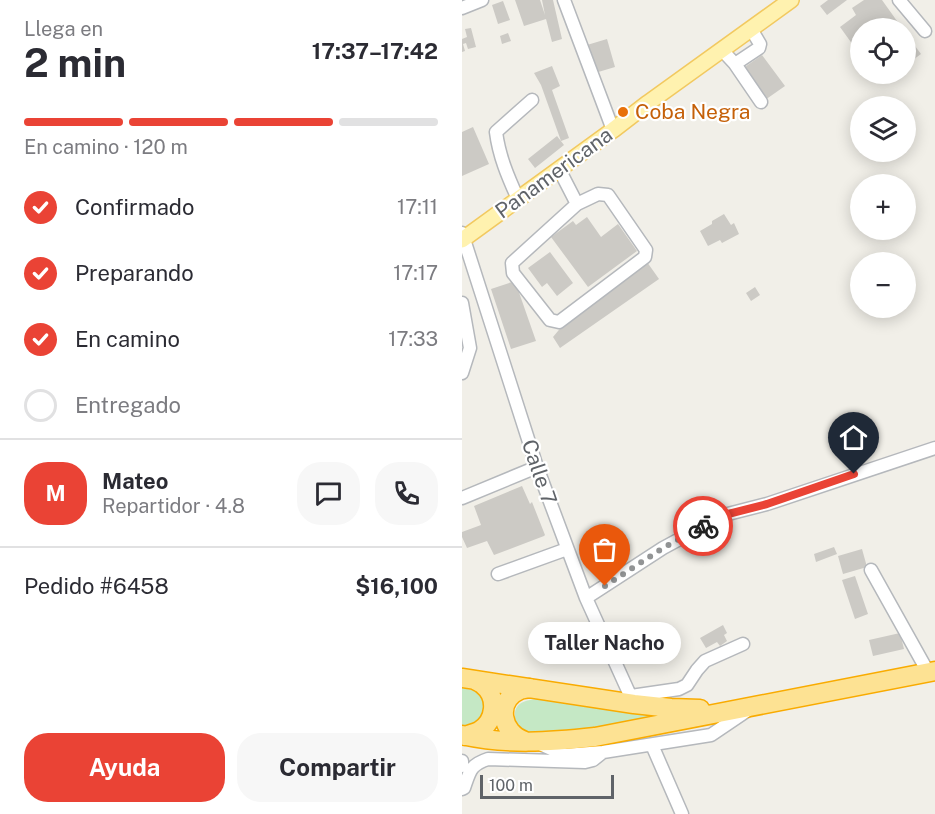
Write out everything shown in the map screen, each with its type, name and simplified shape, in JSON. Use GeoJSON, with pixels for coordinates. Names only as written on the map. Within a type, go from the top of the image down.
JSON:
{"type":"FeatureCollection","features":[{"type":"Feature","properties":{"kind":"highway"},"geometry":{"type":"LineString","coordinates":[[464,735],[532,742],[594,737],[931,672]]}},
{"type":"Feature","properties":{"kind":"highway"},"geometry":{"type":"LineString","coordinates":[[468,679],[632,700],[683,709],[748,708]]}},
{"type":"Feature","properties":{"kind":"highway"},"geometry":{"type":"LineString","coordinates":[[464,735],[479,731],[487,724],[493,715],[494,704],[490,693],[483,685],[468,679]]}},
{"type":"Feature","properties":{"kind":"highway"},"geometry":{"type":"LineString","coordinates":[[530,688],[520,690],[512,696],[506,704],[504,714],[505,724],[510,732],[518,739],[532,742]]}},
{"type":"Feature","properties":{"kind":"main road","name":"Panamericana"},"geometry":{"type":"LineString","coordinates":[[462,237],[614,130],[791,0]]}},
{"type":"Feature","properties":{"kind":"street"},"geometry":{"type":"LineString","coordinates":[[462,8],[482,0]]}},
{"type":"Feature","properties":{"kind":"street"},"geometry":{"type":"LineString","coordinates":[[564,0],[614,130]]}},
{"type":"Feature","properties":{"kind":"street"},"geometry":{"type":"LineString","coordinates":[[899,0],[925,31]]}},
{"type":"Feature","properties":{"kind":"street"},"geometry":{"type":"LineString","coordinates":[[735,64],[759,48],[760,44],[751,29]]}},
{"type":"Feature","properties":{"kind":"street"},"geometry":{"type":"LineString","coordinates":[[722,50],[735,64],[761,102]]}},
{"type":"Feature","properties":{"kind":"street"},"geometry":{"type":"LineString","coordinates":[[518,199],[505,170],[496,132],[532,100]]}},
{"type":"Feature","properties":{"kind":"street"},"geometry":{"type":"LineString","coordinates":[[559,169],[577,204]]}},
{"type":"Feature","properties":{"kind":"street"},"geometry":{"type":"LineString","coordinates":[[598,194],[608,195],[646,250],[645,257],[559,322],[550,320],[513,273],[512,263],[577,204],[598,194]]}},
{"type":"Feature","properties":{"kind":"street","name":"Calle 7"},"geometry":{"type":"LineString","coordinates":[[462,237],[537,467],[567,549],[586,598],[632,700]]}},
{"type":"Feature","properties":{"kind":"street"},"geometry":{"type":"LineString","coordinates":[[462,303],[470,348],[462,373]]}},
{"type":"Feature","properties":{"kind":"street"},"geometry":{"type":"LineString","coordinates":[[586,598],[663,548],[724,515],[767,504],[935,448]]}},
{"type":"Feature","properties":{"kind":"street"},"geometry":{"type":"LineString","coordinates":[[462,498],[537,467]]}},
{"type":"Feature","properties":{"kind":"street"},"geometry":{"type":"LineString","coordinates":[[498,574],[567,549]]}},
{"type":"Feature","properties":{"kind":"street"},"geometry":{"type":"LineString","coordinates":[[871,570],[931,672]]}},
{"type":"Feature","properties":{"kind":"street"},"geometry":{"type":"LineString","coordinates":[[632,700],[687,685],[705,661],[743,644]]}},
{"type":"Feature","properties":{"kind":"street"},"geometry":{"type":"LineString","coordinates":[[532,742],[565,755],[652,745],[711,735],[748,708]]}},
{"type":"Feature","properties":{"kind":"street"},"geometry":{"type":"LineString","coordinates":[[652,745],[681,813]]}},
{"type":"Feature","properties":{"kind":"street"},"geometry":{"type":"LineString","coordinates":[[462,789],[473,766],[488,759],[585,762],[593,760],[603,752]]}},
{"type":"Feature","properties":{"kind":"street"},"geometry":{"type":"LineString","coordinates":[[462,761],[462,766]]}},
{"type":"Feature","properties":{"kind":"green space"},"geometry":{"type":"Polygon","coordinates":[[[462,688],[472,690],[485,699],[484,720],[462,730],[462,688]]]}},
{"type":"Feature","properties":{"kind":"green space"},"geometry":{"type":"Polygon","coordinates":[[[537,699],[679,717],[566,737],[518,732],[515,718],[516,708],[523,702],[537,699]]]}},
{"type":"Feature","properties":{"kind":"building"},"geometry":{"type":"Polygon","coordinates":[[[515,0],[540,0],[545,15],[542,0],[553,0],[562,39],[552,42],[546,19],[524,26],[515,0]]]}},
{"type":"Feature","properties":{"kind":"building"},"geometry":{"type":"Polygon","coordinates":[[[828,0],[847,0],[827,15],[820,6],[828,0]]]}},
{"type":"Feature","properties":{"kind":"building"},"geometry":{"type":"Polygon","coordinates":[[[864,0],[882,0],[895,18],[852,18],[856,15],[852,8],[864,0]]]}},
{"type":"Feature","properties":{"kind":"building"},"geometry":{"type":"Polygon","coordinates":[[[503,1],[510,20],[498,24],[492,5],[503,1]]]}},
{"type":"Feature","properties":{"kind":"building"},"geometry":{"type":"Polygon","coordinates":[[[850,20],[850,41],[840,27],[850,20]]]}},
{"type":"Feature","properties":{"kind":"building"},"geometry":{"type":"Polygon","coordinates":[[[471,28],[476,47],[468,49],[466,43],[463,44],[465,51],[462,52],[462,39],[467,37],[465,29],[471,28]]]}},
{"type":"Feature","properties":{"kind":"building"},"geometry":{"type":"Polygon","coordinates":[[[508,33],[511,41],[502,44],[500,36],[508,33]]]}},
{"type":"Feature","properties":{"kind":"building"},"geometry":{"type":"Polygon","coordinates":[[[607,39],[615,67],[595,73],[587,45],[607,39]]]}},
{"type":"Feature","properties":{"kind":"building"},"geometry":{"type":"Polygon","coordinates":[[[916,47],[921,54],[916,58],[916,47]]]}},
{"type":"Feature","properties":{"kind":"building"},"geometry":{"type":"Polygon","coordinates":[[[762,55],[785,86],[765,100],[742,69],[762,55]]]}},
{"type":"Feature","properties":{"kind":"building"},"geometry":{"type":"Polygon","coordinates":[[[552,66],[560,86],[552,90],[569,138],[561,141],[541,85],[534,73],[552,66]]]}},
{"type":"Feature","properties":{"kind":"building"},"geometry":{"type":"Polygon","coordinates":[[[473,127],[489,164],[462,176],[462,132],[473,127]]]}},
{"type":"Feature","properties":{"kind":"building"},"geometry":{"type":"Polygon","coordinates":[[[557,136],[564,145],[535,168],[528,159],[557,136]]]}},
{"type":"Feature","properties":{"kind":"building"},"geometry":{"type":"Polygon","coordinates":[[[724,214],[731,225],[734,223],[739,234],[722,243],[720,240],[708,246],[700,231],[724,214]]]}},
{"type":"Feature","properties":{"kind":"building"},"geometry":{"type":"Polygon","coordinates":[[[587,217],[601,237],[618,224],[637,251],[588,287],[551,237],[573,221],[576,225],[587,217]]]}},
{"type":"Feature","properties":{"kind":"building"},"geometry":{"type":"Polygon","coordinates":[[[550,252],[573,283],[557,296],[547,283],[542,287],[528,268],[550,252]]]}},
{"type":"Feature","properties":{"kind":"building"},"geometry":{"type":"Polygon","coordinates":[[[647,262],[659,279],[560,348],[553,337],[563,325],[647,262]]]}},
{"type":"Feature","properties":{"kind":"building"},"geometry":{"type":"Polygon","coordinates":[[[515,281],[536,341],[511,349],[491,289],[515,281]]]}},
{"type":"Feature","properties":{"kind":"building"},"geometry":{"type":"Polygon","coordinates":[[[755,287],[760,295],[751,301],[746,293],[755,287]]]}},
{"type":"Feature","properties":{"kind":"building"},"geometry":{"type":"Polygon","coordinates":[[[522,486],[530,504],[532,502],[545,535],[494,555],[487,541],[467,548],[462,532],[481,525],[474,506],[522,486]]]}},
{"type":"Feature","properties":{"kind":"building"},"geometry":{"type":"Polygon","coordinates":[[[834,547],[837,554],[816,562],[814,554],[834,547]]]}},
{"type":"Feature","properties":{"kind":"building"},"geometry":{"type":"Polygon","coordinates":[[[862,549],[867,567],[843,574],[838,556],[862,549]]]}},
{"type":"Feature","properties":{"kind":"building"},"geometry":{"type":"Polygon","coordinates":[[[855,576],[868,614],[855,619],[842,580],[855,576]]]}},
{"type":"Feature","properties":{"kind":"building"},"geometry":{"type":"Polygon","coordinates":[[[723,625],[727,633],[724,635],[727,641],[720,646],[717,642],[706,648],[700,638],[723,625]]]}},
{"type":"Feature","properties":{"kind":"building"},"geometry":{"type":"Polygon","coordinates":[[[900,633],[904,649],[873,656],[869,640],[900,633]]]}},
{"type":"Feature","properties":{"kind":"way so far"},"geometry":{"type":"LineString","coordinates":[[605,586],[663,548],[703,526]]}},
{"type":"Feature","properties":{"kind":"place","name":"Coba Negra"},"geometry":{"type":"Point","coordinates":[623,112]}},
{"type":"Feature","properties":{"kind":"place","name":"Taller Nacho"},"geometry":{"type":"Point","coordinates":[605,586]}},
{"type":"Feature","properties":{"kind":"route"},"geometry":{"type":"LineString","coordinates":[[703,526],[724,515],[767,504],[854,474]]}}]}
